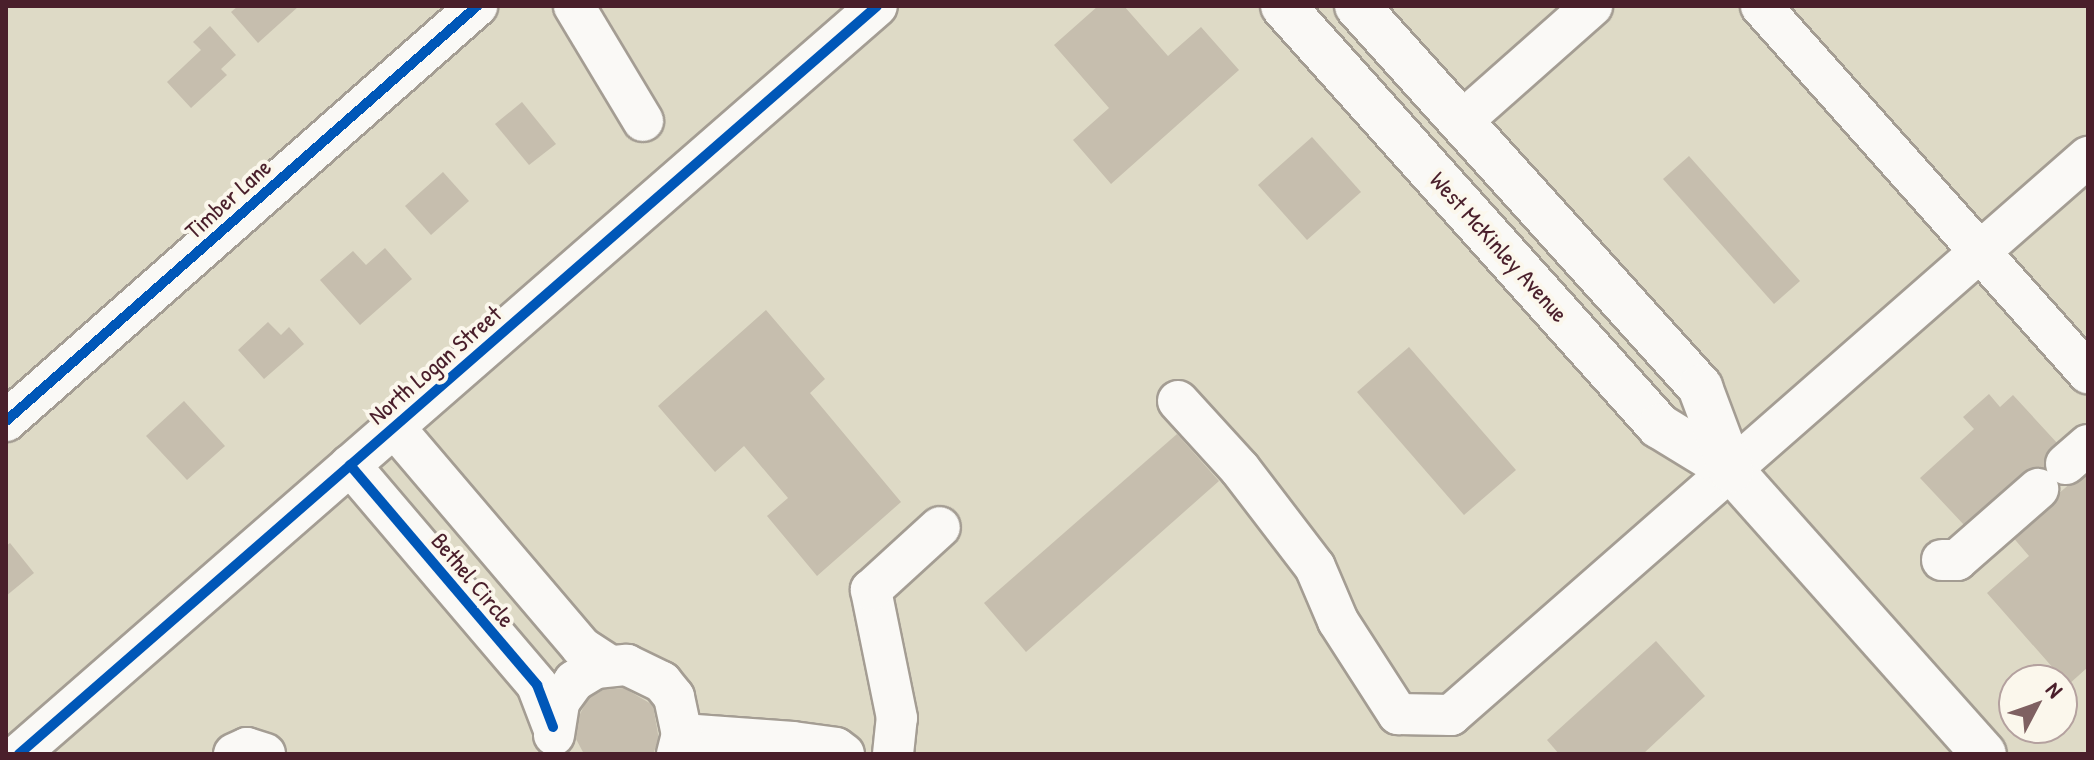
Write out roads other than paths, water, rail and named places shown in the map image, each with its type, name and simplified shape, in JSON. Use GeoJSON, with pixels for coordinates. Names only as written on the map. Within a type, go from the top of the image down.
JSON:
{"type":"FeatureCollection","features":[{"type":"Feature","properties":{"kind":"main road","name":"West McKinley Avenue"},"geometry":{"type":"LineString","coordinates":[[1283,6],[1659,426],[1731,470],[1984,754]]}},
{"type":"Feature","properties":{"kind":"main road","name":"West McKinley Avenue"},"geometry":{"type":"LineString","coordinates":[[1357,6],[1700,387],[1731,470]]}},
{"type":"Feature","properties":{"kind":"street","name":"Timber Lane"},"geometry":{"type":"LineString","coordinates":[[6,421],[477,6]]}},
{"type":"Feature","properties":{"kind":"street"},"geometry":{"type":"LineString","coordinates":[[574,6],[643,121]]}},
{"type":"Feature","properties":{"kind":"street","name":"North Logan Street"},"geometry":{"type":"LineString","coordinates":[[19,754],[877,6]]}},
{"type":"Feature","properties":{"kind":"street"},"geometry":{"type":"LineString","coordinates":[[1461,122],[1592,6]]}},
{"type":"Feature","properties":{"kind":"street"},"geometry":{"type":"LineString","coordinates":[[1761,6],[2088,373]]}},
{"type":"Feature","properties":{"kind":"street"},"geometry":{"type":"LineString","coordinates":[[1178,401],[1240,469],[1315,567],[1338,621],[1398,714],[1447,727],[1731,470],[2088,157]]}},
{"type":"Feature","properties":{"kind":"street","name":"Bethel Circle"},"geometry":{"type":"LineString","coordinates":[[394,427],[581,647],[609,665]]}},
{"type":"Feature","properties":{"kind":"street","name":"Bethel Circle"},"geometry":{"type":"LineString","coordinates":[[350,465],[537,685],[556,740]]}},
{"type":"Feature","properties":{"kind":"street"},"geometry":{"type":"LineString","coordinates":[[1942,560],[1957,560],[2064,466]]}},
{"type":"Feature","properties":{"kind":"street"},"geometry":{"type":"LineString","coordinates":[[893,747],[895,704],[871,590],[940,527]]}},
{"type":"Feature","properties":{"kind":"street","name":"Bethel Circle"},"geometry":{"type":"LineString","coordinates":[[556,740],[565,691],[584,674],[609,665],[637,668],[662,682],[674,697],[679,744],[840,751],[893,747]]}},
{"type":"Feature","properties":{"kind":"street"},"geometry":{"type":"LineString","coordinates":[[234,754],[247,748],[265,754]]}}]}
